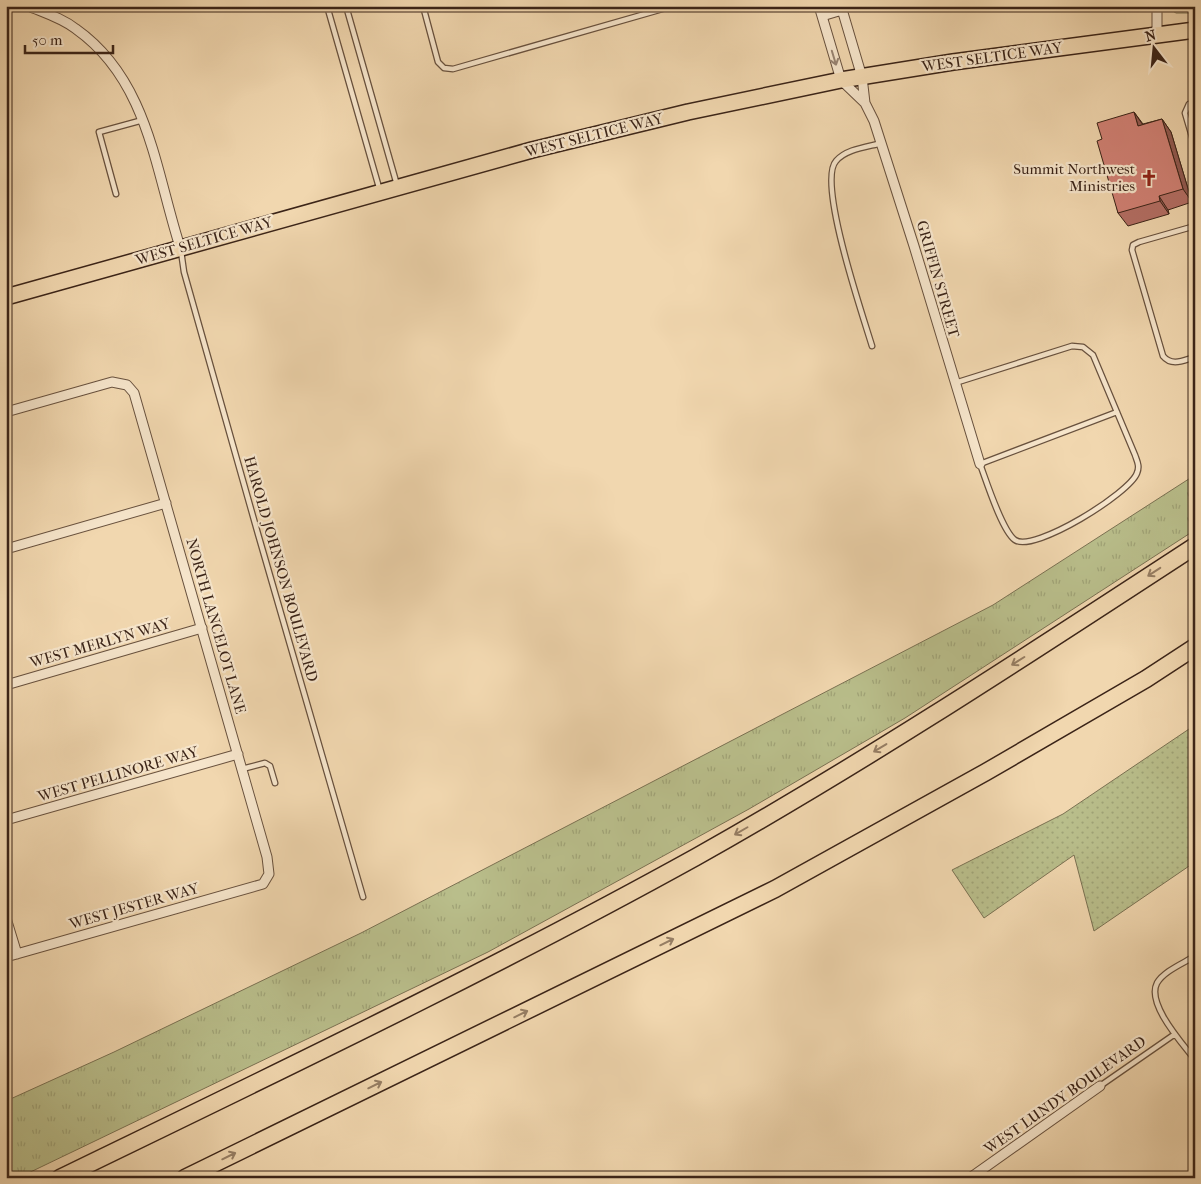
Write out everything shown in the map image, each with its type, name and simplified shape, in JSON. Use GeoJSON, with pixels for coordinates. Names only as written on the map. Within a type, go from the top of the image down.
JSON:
{"type":"FeatureCollection","features":[{"type":"Feature","properties":{"kind":"highway"},"geometry":{"type":"LineString","coordinates":[[60,1178],[449,988],[695,857],[890,742],[1195,546]]}},
{"type":"Feature","properties":{"kind":"highway"},"geometry":{"type":"LineString","coordinates":[[185,1178],[775,889],[986,772],[1146,679],[1195,647]]}},
{"type":"Feature","properties":{"kind":"main road","name":"WEST SELTICE WAY"},"geometry":{"type":"LineString","coordinates":[[6,297],[180,247],[588,135],[841,80],[1195,30]]}},
{"type":"Feature","properties":{"kind":"street"},"geometry":{"type":"LineString","coordinates":[[28,6],[58,18],[75,28],[105,53],[127,82],[143,120],[180,247]]}},
{"type":"Feature","properties":{"kind":"street"},"geometry":{"type":"LineString","coordinates":[[819,6],[841,80]]}},
{"type":"Feature","properties":{"kind":"street"},"geometry":{"type":"LineString","coordinates":[[1157,6],[1157,34]]}},
{"type":"Feature","properties":{"kind":"street"},"geometry":{"type":"LineString","coordinates":[[822,16],[842,8]]}},
{"type":"Feature","properties":{"kind":"street","name":"GRIFFIN STREET"},"geometry":{"type":"LineString","coordinates":[[842,8],[862,77],[866,103],[882,143],[954,384],[980,464]]}},
{"type":"Feature","properties":{"kind":"street","name":"GRIFFIN STREET"},"geometry":{"type":"LineString","coordinates":[[841,80],[866,103]]}},
{"type":"Feature","properties":{"kind":"street","name":"NORTH LANCELOT LANE"},"geometry":{"type":"LineString","coordinates":[[6,412],[112,382],[127,385],[134,393],[267,857],[268,878]]}},
{"type":"Feature","properties":{"kind":"street"},"geometry":{"type":"LineString","coordinates":[[6,549],[166,503]]}},
{"type":"Feature","properties":{"kind":"street","name":"WEST MERLYN WAY"},"geometry":{"type":"LineString","coordinates":[[6,685],[202,628]]}},
{"type":"Feature","properties":{"kind":"street","name":"WEST PELLINORE WAY"},"geometry":{"type":"LineString","coordinates":[[6,820],[238,754]]}},
{"type":"Feature","properties":{"kind":"street","name":"WEST JESTER WAY"},"geometry":{"type":"LineString","coordinates":[[6,957],[263,884],[268,878]]}},
{"type":"Feature","properties":{"kind":"street"},"geometry":{"type":"LineString","coordinates":[[6,918],[17,954]]}},
{"type":"Feature","properties":{"kind":"street","name":"WEST LUNDY BOULEVARD"},"geometry":{"type":"LineString","coordinates":[[970,1178],[1100,1086]]}},
{"type":"Feature","properties":{"kind":"lane"},"geometry":{"type":"LineString","coordinates":[[327,6],[380,192]]}},
{"type":"Feature","properties":{"kind":"lane"},"geometry":{"type":"LineString","coordinates":[[346,6],[398,187]]}},
{"type":"Feature","properties":{"kind":"lane"},"geometry":{"type":"LineString","coordinates":[[423,6],[438,62],[444,68],[453,69],[673,6]]}},
{"type":"Feature","properties":{"kind":"lane"},"geometry":{"type":"LineString","coordinates":[[1195,102],[1189,104],[1185,113],[1195,147]]}},
{"type":"Feature","properties":{"kind":"lane"},"geometry":{"type":"LineString","coordinates":[[116,194],[99,132],[143,120]]}},
{"type":"Feature","properties":{"kind":"lane"},"geometry":{"type":"LineString","coordinates":[[872,346],[838,228],[830,177],[835,162],[845,154],[882,143]]}},
{"type":"Feature","properties":{"kind":"lane"},"geometry":{"type":"LineString","coordinates":[[1195,226],[1139,242],[1133,245],[1132,250],[1164,356],[1170,362],[1195,357]]}},
{"type":"Feature","properties":{"kind":"lane","name":"HAROLD JOHNSON BOULEVARD"},"geometry":{"type":"LineString","coordinates":[[180,247],[184,272],[363,897]]}},
{"type":"Feature","properties":{"kind":"lane"},"geometry":{"type":"LineString","coordinates":[[954,384],[1054,350],[1072,346],[1083,347],[1093,355],[1117,412],[1139,467],[1137,474],[1123,491],[1056,532],[1026,543],[1016,540],[1007,531],[980,464],[1117,412]]}},
{"type":"Feature","properties":{"kind":"lane"},"geometry":{"type":"LineString","coordinates":[[242,769],[265,763],[270,766],[275,783]]}},
{"type":"Feature","properties":{"kind":"lane"},"geometry":{"type":"LineString","coordinates":[[1195,956],[1162,978],[1157,984],[1155,992],[1159,1010],[1195,1060]]}},
{"type":"Feature","properties":{"kind":"lane","name":"WEST LUNDY BOULEVARD"},"geometry":{"type":"LineString","coordinates":[[1100,1086],[1175,1034]]}},
{"type":"Feature","properties":{"kind":"green space"},"geometry":{"type":"Polygon","coordinates":[[[1164,6],[1195,6],[1195,13],[1176,13],[1164,6]]]}},
{"type":"Feature","properties":{"kind":"green space"},"geometry":{"type":"Polygon","coordinates":[[[1195,475],[1195,530],[905,718],[749,809],[488,952],[18,1178],[6,1178],[6,1101],[114,1052],[361,933],[993,605],[1195,475]]]}},
{"type":"Feature","properties":{"kind":"green space"},"geometry":{"type":"Polygon","coordinates":[[[1195,725],[1195,862],[1094,931],[1074,855],[984,918],[952,870],[1063,814],[1195,725]]]}},
{"type":"Feature","properties":{"kind":"building","name":"Summit Northwest Ministries"},"geometry":{"type":"Polygon","coordinates":[[[1134,112],[1138,126],[1162,119],[1183,189],[1159,196],[1160,201],[1118,213],[1097,141],[1102,139],[1097,123],[1134,112]]]}},
{"type":"Feature","properties":{"kind":"place","name":"Summit Northwest Ministries"},"geometry":{"type":"Point","coordinates":[1149,178]}}]}
